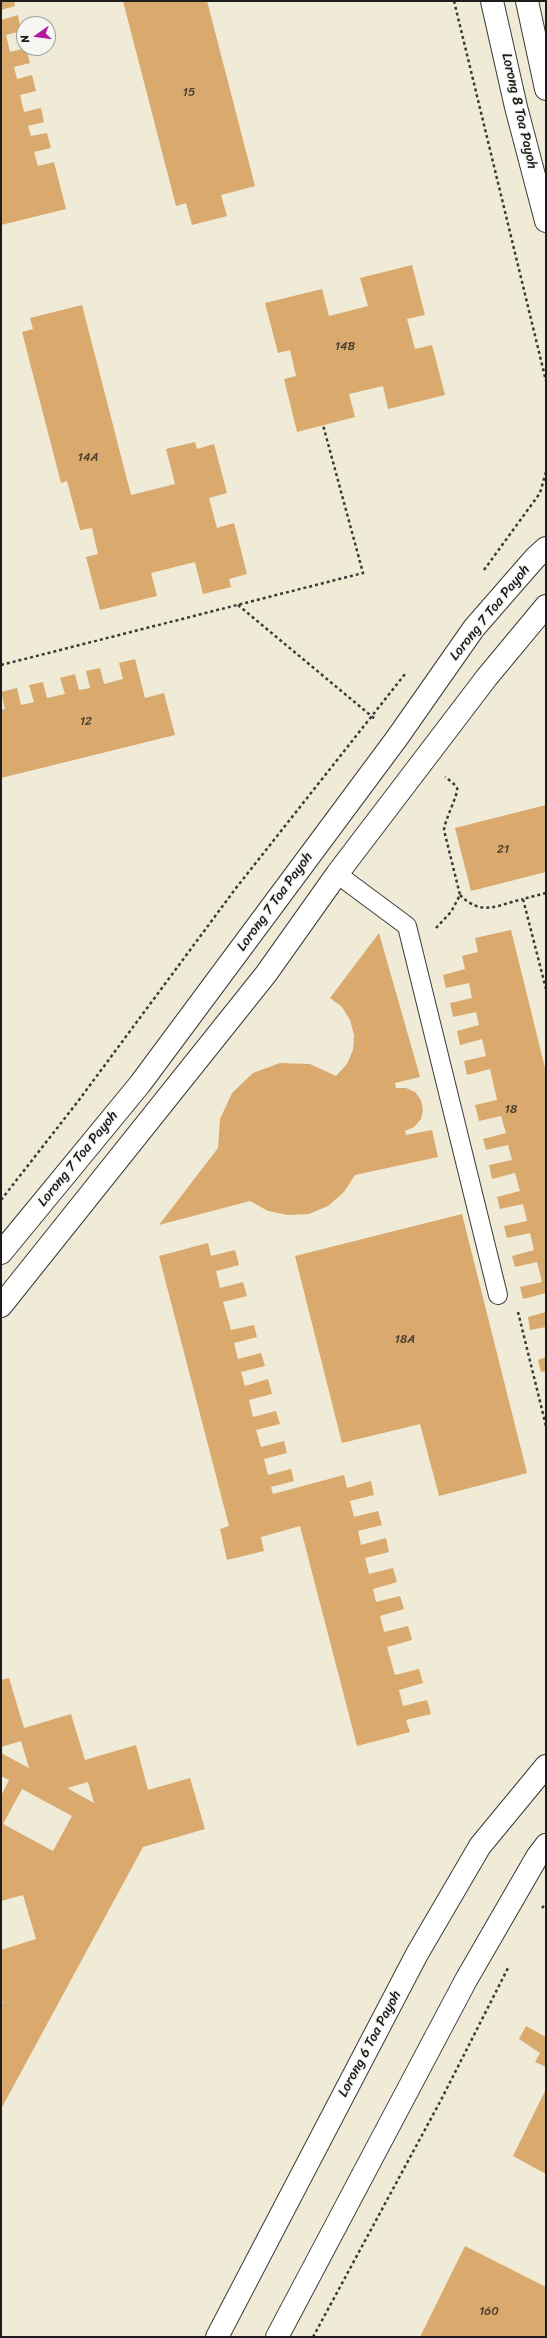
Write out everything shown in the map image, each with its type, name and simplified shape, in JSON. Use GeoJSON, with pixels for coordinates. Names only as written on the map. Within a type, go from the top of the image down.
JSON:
{"type":"FeatureCollection","features":[{"type":"Feature","properties":{"kind":"street","name":"Lorong 8 Toa Payoh"},"geometry":{"type":"LineString","coordinates":[[492,1],[516,107],[546,221]]}},
{"type":"Feature","properties":{"kind":"street"},"geometry":{"type":"LineString","coordinates":[[527,1],[546,89]]}},
{"type":"Feature","properties":{"kind":"street","name":"Lorong 7 Toa Payoh"},"geometry":{"type":"LineString","coordinates":[[1,1253],[140,1084],[397,738],[474,628],[535,558],[546,548]]}},
{"type":"Feature","properties":{"kind":"street"},"geometry":{"type":"LineString","coordinates":[[1,1306],[266,974],[337,874],[487,677],[546,606]]}},
{"type":"Feature","properties":{"kind":"street","name":"Lorong 6 Toa Payoh"},"geometry":{"type":"LineString","coordinates":[[217,2337],[417,1954],[480,1846],[546,1766]]}},
{"type":"Feature","properties":{"kind":"street"},"geometry":{"type":"LineString","coordinates":[[277,2337],[466,1980],[543,1854]]}},
{"type":"Feature","properties":{"kind":"lane"},"geometry":{"type":"LineString","coordinates":[[337,874],[406,926],[498,1295]]}},
{"type":"Feature","properties":{"kind":"path"},"geometry":{"type":"LineString","coordinates":[[454,1],[546,381]]}},
{"type":"Feature","properties":{"kind":"path"},"geometry":{"type":"LineString","coordinates":[[1,665],[363,573],[323,425]]}},
{"type":"Feature","properties":{"kind":"path"},"geometry":{"type":"LineString","coordinates":[[481,574],[540,493],[546,472]]}},
{"type":"Feature","properties":{"kind":"path"},"geometry":{"type":"LineString","coordinates":[[238,605],[372,717]]}},
{"type":"Feature","properties":{"kind":"path"},"geometry":{"type":"LineString","coordinates":[[1,1200],[79,1100],[236,888],[410,667]]}},
{"type":"Feature","properties":{"kind":"path"},"geometry":{"type":"LineString","coordinates":[[460,895],[471,906],[484,909],[546,893]]}},
{"type":"Feature","properties":{"kind":"path"},"geometry":{"type":"LineString","coordinates":[[523,899],[546,988]]}},
{"type":"Feature","properties":{"kind":"path"},"geometry":{"type":"LineString","coordinates":[[539,1913],[546,1903]]}},
{"type":"Feature","properties":{"kind":"path"},"geometry":{"type":"LineString","coordinates":[[313,2337],[441,2100],[510,1966]]}},
{"type":"Feature","properties":{"kind":"building"},"geometry":{"type":"Polygon","coordinates":[[[1,1],[14,1],[15,6],[1,10],[1,1]]]}},
{"type":"Feature","properties":{"kind":"building"},"geometry":{"type":"Polygon","coordinates":[[[123,1],[207,1],[255,186],[221,195],[227,216],[192,225],[186,203],[176,206],[123,1]]]}},
{"type":"Feature","properties":{"kind":"building"},"geometry":{"type":"Polygon","coordinates":[[[18,15],[16,16],[16,32],[6,35],[10,52],[16,50],[16,56],[28,56],[30,63],[14,67],[17,79],[32,75],[36,91],[20,95],[24,112],[41,108],[44,122],[28,126],[31,136],[47,133],[51,148],[34,152],[38,166],[54,162],[66,209],[1,225],[1,20],[18,15]]]}},
{"type":"Feature","properties":{"kind":"building"},"geometry":{"type":"Polygon","coordinates":[[[412,265],[425,315],[407,319],[415,349],[432,345],[445,395],[388,409],[383,386],[349,394],[355,417],[297,432],[284,379],[296,376],[290,350],[278,353],[265,303],[322,289],[329,316],[368,306],[360,278],[412,265]]]}},
{"type":"Feature","properties":{"kind":"building"},"geometry":{"type":"Polygon","coordinates":[[[82,305],[131,495],[175,484],[166,449],[195,442],[197,449],[214,444],[227,493],[209,498],[217,528],[234,523],[247,574],[229,579],[231,587],[203,594],[195,562],[151,573],[157,596],[100,610],[86,557],[98,554],[92,528],[80,530],[67,481],[61,483],[22,332],[33,329],[30,318],[82,305]]]}},
{"type":"Feature","properties":{"kind":"building"},"geometry":{"type":"Polygon","coordinates":[[[135,659],[145,698],[164,693],[175,735],[1,778],[1,710],[5,709],[1,692],[17,688],[21,705],[34,702],[29,685],[43,682],[47,698],[65,694],[60,678],[75,674],[79,690],[90,688],[86,671],[100,668],[104,684],[123,679],[119,663],[135,659]]]}},
{"type":"Feature","properties":{"kind":"building"},"geometry":{"type":"Polygon","coordinates":[[[546,805],[546,872],[471,891],[455,828],[546,805]]]}},
{"type":"Feature","properties":{"kind":"building"},"geometry":{"type":"Polygon","coordinates":[[[511,930],[546,1072],[546,1293],[523,1299],[520,1287],[542,1282],[537,1262],[515,1267],[512,1256],[534,1250],[530,1233],[507,1238],[504,1226],[527,1221],[523,1204],[500,1209],[497,1197],[520,1191],[515,1173],[492,1179],[489,1165],[512,1160],[508,1145],[486,1150],[483,1139],[506,1133],[501,1116],[479,1121],[475,1105],[497,1100],[490,1069],[467,1075],[464,1061],[486,1056],[482,1039],[460,1045],[457,1031],[479,1025],[476,1012],[453,1017],[450,1003],[472,998],[469,983],[446,988],[443,975],[465,969],[462,956],[478,952],[475,938],[511,930]]]}},
{"type":"Feature","properties":{"kind":"building"},"geometry":{"type":"Polygon","coordinates":[[[379,933],[420,1077],[395,1083],[396,1088],[406,1088],[415,1092],[421,1100],[423,1110],[421,1119],[414,1127],[405,1131],[406,1135],[432,1130],[438,1157],[355,1175],[344,1192],[328,1206],[309,1214],[288,1215],[268,1211],[250,1201],[159,1225],[218,1148],[220,1119],[232,1093],[253,1073],[280,1063],[310,1064],[336,1076],[347,1064],[353,1050],[354,1035],[350,1020],[342,1007],[330,998],[379,933]]]}},
{"type":"Feature","properties":{"kind":"building"},"geometry":{"type":"Polygon","coordinates":[[[462,1214],[527,1473],[439,1496],[420,1424],[342,1443],[295,1256],[462,1214]]]}},
{"type":"Feature","properties":{"kind":"building"},"geometry":{"type":"Polygon","coordinates":[[[208,1243],[211,1256],[235,1250],[239,1265],[216,1271],[220,1288],[243,1282],[247,1296],[223,1302],[231,1330],[254,1325],[257,1337],[234,1343],[238,1359],[261,1353],[265,1366],[241,1372],[245,1386],[268,1379],[272,1394],[249,1400],[253,1417],[276,1411],[280,1424],[256,1430],[261,1447],[284,1441],[287,1453],[264,1459],[268,1475],[291,1469],[294,1481],[271,1487],[273,1494],[344,1475],[347,1488],[371,1481],[374,1495],[350,1501],[354,1517],[378,1511],[382,1525],[358,1531],[361,1545],[386,1538],[389,1552],[365,1558],[369,1574],[393,1568],[397,1582],[373,1589],[376,1602],[400,1596],[404,1609],[380,1616],[384,1632],[408,1626],[412,1640],[387,1647],[395,1675],[419,1669],[423,1683],[399,1690],[403,1706],[427,1700],[431,1714],[406,1720],[410,1732],[357,1746],[300,1526],[261,1537],[264,1551],[227,1560],[220,1529],[229,1526],[159,1256],[208,1243]]]}},
{"type":"Feature","properties":{"kind":"building"},"geometry":{"type":"Polygon","coordinates":[[[546,1312],[546,1327],[530,1330],[528,1317],[546,1312]]]}},
{"type":"Feature","properties":{"kind":"building"},"geometry":{"type":"Polygon","coordinates":[[[546,1357],[546,1371],[541,1372],[538,1360],[546,1357]]]}},
{"type":"Feature","properties":{"kind":"building"},"geometry":{"type":"Polygon","coordinates":[[[9,1678],[24,1728],[71,1714],[85,1760],[136,1745],[148,1790],[190,1778],[205,1829],[143,1847],[1,2109],[1,2004],[3,2004],[1,1997],[1,1950],[36,1939],[23,1895],[1,1901],[1,1796],[9,1780],[1,1776],[1,1753],[29,1768],[21,1741],[1,1747],[1,1680],[9,1678]],[[88,1782],[67,1788],[94,1803],[88,1782]],[[22,1789],[3,1824],[53,1851],[72,1816],[22,1789]]]}},
{"type":"Feature","properties":{"kind":"building"},"geometry":{"type":"Polygon","coordinates":[[[526,2026],[546,2037],[546,2067],[535,2062],[540,2053],[519,2039],[526,2026]]]}},
{"type":"Feature","properties":{"kind":"building"},"geometry":{"type":"Polygon","coordinates":[[[546,2089],[546,2174],[513,2156],[546,2089]]]}},
{"type":"Feature","properties":{"kind":"building"},"geometry":{"type":"Polygon","coordinates":[[[465,2246],[546,2287],[546,2337],[420,2337],[465,2246]]]}}]}
